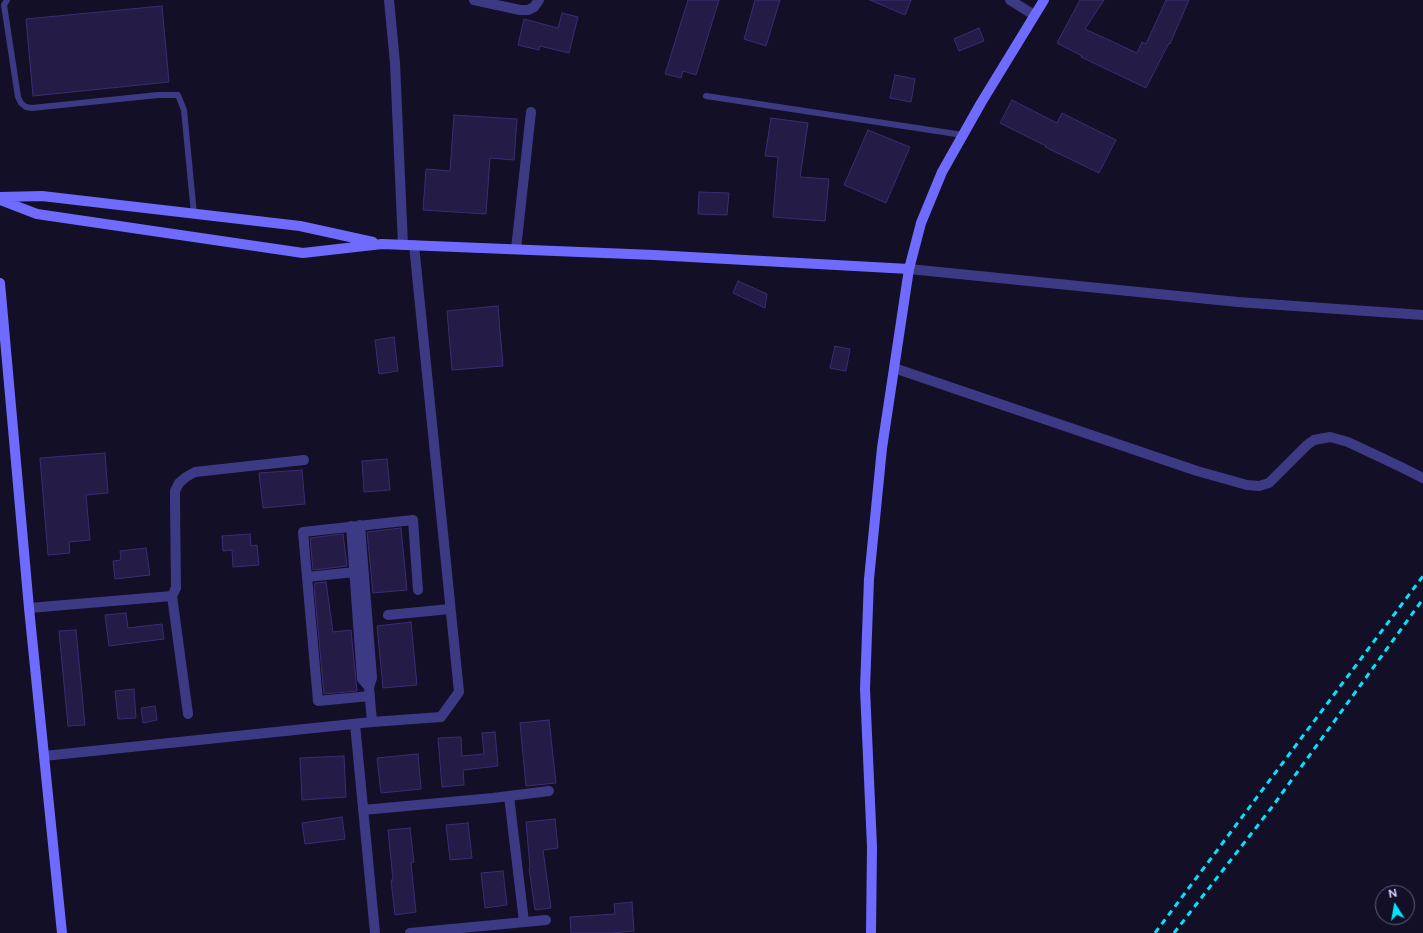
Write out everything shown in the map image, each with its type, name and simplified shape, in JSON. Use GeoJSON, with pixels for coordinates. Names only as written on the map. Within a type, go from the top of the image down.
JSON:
{"type":"FeatureCollection","features":[{"type":"Feature","properties":{"kind":"street"},"geometry":{"type":"LineString","coordinates":[[389,0],[395,63],[403,245]]}},
{"type":"Feature","properties":{"kind":"street"},"geometry":{"type":"LineString","coordinates":[[474,0],[520,10],[528,10],[534,7],[539,0]]}},
{"type":"Feature","properties":{"kind":"street"},"geometry":{"type":"LineString","coordinates":[[1010,0],[1034,15]]}},
{"type":"Feature","properties":{"kind":"street"},"geometry":{"type":"LineString","coordinates":[[871,933],[872,847],[865,688],[869,579],[882,448],[909,269],[921,223],[942,172],[1044,0]]}},
{"type":"Feature","properties":{"kind":"street"},"geometry":{"type":"LineString","coordinates":[[516,249],[531,112]]}},
{"type":"Feature","properties":{"kind":"street"},"geometry":{"type":"LineString","coordinates":[[0,197],[42,196],[300,226],[382,244]]}},
{"type":"Feature","properties":{"kind":"street"},"geometry":{"type":"LineString","coordinates":[[0,200],[37,214],[303,253],[382,244],[516,249],[909,269],[1238,302],[1423,315]]}},
{"type":"Feature","properties":{"kind":"street"},"geometry":{"type":"LineString","coordinates":[[44,756],[372,722],[441,717],[458,692],[414,245]]}},
{"type":"Feature","properties":{"kind":"street"},"geometry":{"type":"LineString","coordinates":[[0,283],[29,608],[62,933]]}},
{"type":"Feature","properties":{"kind":"street"},"geometry":{"type":"LineString","coordinates":[[894,368],[1197,471],[1247,485],[1259,486],[1270,483],[1307,445],[1314,440],[1330,437],[1348,442],[1401,466],[1423,478]]}},
{"type":"Feature","properties":{"kind":"street"},"geometry":{"type":"LineString","coordinates":[[188,714],[172,596],[176,588],[175,491],[179,483],[195,472],[304,460]]}},
{"type":"Feature","properties":{"kind":"street"},"geometry":{"type":"LineString","coordinates":[[369,691],[318,701],[303,532],[413,520],[418,590]]}},
{"type":"Feature","properties":{"kind":"street"},"geometry":{"type":"LineString","coordinates":[[356,526],[372,678],[369,691],[372,722]]}},
{"type":"Feature","properties":{"kind":"street"},"geometry":{"type":"LineString","coordinates":[[356,526],[355,572],[362,679],[369,691]]}},
{"type":"Feature","properties":{"kind":"street"},"geometry":{"type":"LineString","coordinates":[[307,577],[355,572]]}},
{"type":"Feature","properties":{"kind":"street"},"geometry":{"type":"LineString","coordinates":[[29,608],[172,596]]}},
{"type":"Feature","properties":{"kind":"street"},"geometry":{"type":"LineString","coordinates":[[388,614],[450,609]]}},
{"type":"Feature","properties":{"kind":"street"},"geometry":{"type":"LineString","coordinates":[[355,724],[374,933]]}},
{"type":"Feature","properties":{"kind":"street"},"geometry":{"type":"LineString","coordinates":[[363,810],[549,791]]}},
{"type":"Feature","properties":{"kind":"street"},"geometry":{"type":"LineString","coordinates":[[509,796],[524,922]]}},
{"type":"Feature","properties":{"kind":"street"},"geometry":{"type":"LineString","coordinates":[[410,933],[487,929],[524,922],[546,920]]}},
{"type":"Feature","properties":{"kind":"lane"},"geometry":{"type":"LineString","coordinates":[[7,0],[4,5],[18,97],[21,103],[26,107],[32,108],[158,95],[178,95],[184,110],[194,214]]}},
{"type":"Feature","properties":{"kind":"lane"},"geometry":{"type":"LineString","coordinates":[[706,96],[963,135]]}},
{"type":"Feature","properties":{"kind":"building"},"geometry":{"type":"Polygon","coordinates":[[[688,0],[719,0],[696,75],[683,71],[681,78],[665,74],[688,0]]]}},
{"type":"Feature","properties":{"kind":"building"},"geometry":{"type":"Polygon","coordinates":[[[755,0],[780,0],[766,46],[744,39],[755,0]]]}},
{"type":"Feature","properties":{"kind":"building"},"geometry":{"type":"Polygon","coordinates":[[[870,0],[911,0],[905,15],[870,0]]]}},
{"type":"Feature","properties":{"kind":"building"},"geometry":{"type":"Polygon","coordinates":[[[1080,0],[1104,0],[1085,29],[1137,53],[1142,42],[1146,44],[1166,0],[1189,0],[1170,44],[1169,43],[1146,88],[1081,57],[1082,56],[1057,43],[1080,0]]]}},
{"type":"Feature","properties":{"kind":"building"},"geometry":{"type":"Polygon","coordinates":[[[162,6],[169,82],[33,96],[26,19],[162,6]]]}},
{"type":"Feature","properties":{"kind":"building"},"geometry":{"type":"Polygon","coordinates":[[[562,13],[578,17],[569,53],[540,46],[539,50],[518,45],[524,19],[558,28],[562,13]]]}},
{"type":"Feature","properties":{"kind":"building"},"geometry":{"type":"Polygon","coordinates":[[[979,28],[984,41],[959,51],[954,39],[979,28]]]}},
{"type":"Feature","properties":{"kind":"building"},"geometry":{"type":"Polygon","coordinates":[[[895,75],[915,79],[911,102],[890,98],[895,75]]]}},
{"type":"Feature","properties":{"kind":"building"},"geometry":{"type":"Polygon","coordinates":[[[1012,100],[1057,123],[1062,113],[1116,140],[1099,173],[1000,123],[1012,100]]]}},
{"type":"Feature","properties":{"kind":"building"},"geometry":{"type":"Polygon","coordinates":[[[454,115],[517,119],[514,160],[490,158],[486,214],[423,210],[426,169],[450,171],[454,115]]]}},
{"type":"Feature","properties":{"kind":"building"},"geometry":{"type":"Polygon","coordinates":[[[771,118],[808,123],[800,177],[829,179],[825,221],[773,217],[778,157],[765,156],[771,118]]]}},
{"type":"Feature","properties":{"kind":"building"},"geometry":{"type":"Polygon","coordinates":[[[868,130],[910,147],[886,203],[844,185],[868,130]]]}},
{"type":"Feature","properties":{"kind":"building"},"geometry":{"type":"Polygon","coordinates":[[[699,192],[729,193],[727,215],[698,214],[699,192]]]}},
{"type":"Feature","properties":{"kind":"building"},"geometry":{"type":"Polygon","coordinates":[[[738,281],[767,294],[765,308],[733,293],[738,281]]]}},
{"type":"Feature","properties":{"kind":"building"},"geometry":{"type":"Polygon","coordinates":[[[498,306],[503,366],[452,370],[447,311],[498,306]]]}},
{"type":"Feature","properties":{"kind":"building"},"geometry":{"type":"Polygon","coordinates":[[[394,337],[398,371],[379,374],[375,340],[394,337]]]}},
{"type":"Feature","properties":{"kind":"building"},"geometry":{"type":"Polygon","coordinates":[[[835,346],[850,349],[846,371],[830,368],[835,346]]]}},
{"type":"Feature","properties":{"kind":"building"},"geometry":{"type":"Polygon","coordinates":[[[105,453],[108,493],[86,495],[90,540],[69,542],[70,553],[48,555],[40,458],[105,453]]]}},
{"type":"Feature","properties":{"kind":"building"},"geometry":{"type":"Polygon","coordinates":[[[387,459],[390,490],[364,492],[362,461],[387,459]]]}},
{"type":"Feature","properties":{"kind":"building"},"geometry":{"type":"Polygon","coordinates":[[[302,470],[305,504],[263,508],[259,473],[302,470]]]}},
{"type":"Feature","properties":{"kind":"building"},"geometry":{"type":"Polygon","coordinates":[[[401,528],[407,590],[373,593],[367,532],[401,528]]]}},
{"type":"Feature","properties":{"kind":"building"},"geometry":{"type":"Polygon","coordinates":[[[250,534],[251,546],[257,545],[259,565],[233,567],[232,550],[223,551],[222,536],[250,534]]]}},
{"type":"Feature","properties":{"kind":"building"},"geometry":{"type":"Polygon","coordinates":[[[343,534],[347,566],[313,570],[310,538],[343,534]]]}},
{"type":"Feature","properties":{"kind":"building"},"geometry":{"type":"Polygon","coordinates":[[[146,548],[150,575],[115,579],[113,561],[121,560],[120,551],[146,548]]]}},
{"type":"Feature","properties":{"kind":"building"},"geometry":{"type":"Polygon","coordinates":[[[326,582],[333,632],[351,630],[357,691],[324,694],[314,586],[315,583],[326,582]]]}},
{"type":"Feature","properties":{"kind":"building"},"geometry":{"type":"Polygon","coordinates":[[[126,613],[128,628],[162,624],[164,639],[109,646],[105,615],[126,613]]]}},
{"type":"Feature","properties":{"kind":"building"},"geometry":{"type":"Polygon","coordinates":[[[411,622],[417,685],[383,688],[377,626],[411,622]]]}},
{"type":"Feature","properties":{"kind":"building"},"geometry":{"type":"Polygon","coordinates":[[[76,630],[85,725],[68,726],[59,631],[76,630]]]}},
{"type":"Feature","properties":{"kind":"building"},"geometry":{"type":"Polygon","coordinates":[[[134,689],[136,718],[118,719],[115,691],[134,689]]]}},
{"type":"Feature","properties":{"kind":"building"},"geometry":{"type":"Polygon","coordinates":[[[155,706],[157,720],[143,723],[141,708],[155,706]]]}},
{"type":"Feature","properties":{"kind":"building"},"geometry":{"type":"Polygon","coordinates":[[[549,720],[556,783],[526,786],[520,723],[549,720]]]}},
{"type":"Feature","properties":{"kind":"building"},"geometry":{"type":"Polygon","coordinates":[[[495,732],[498,766],[463,770],[464,785],[442,787],[438,738],[461,737],[462,756],[484,754],[482,733],[495,732]]]}},
{"type":"Feature","properties":{"kind":"building"},"geometry":{"type":"Polygon","coordinates":[[[418,754],[421,789],[381,793],[377,758],[418,754]]]}},
{"type":"Feature","properties":{"kind":"building"},"geometry":{"type":"Polygon","coordinates":[[[344,756],[346,797],[302,800],[300,758],[344,756]]]}},
{"type":"Feature","properties":{"kind":"building"},"geometry":{"type":"Polygon","coordinates":[[[342,817],[345,839],[305,844],[302,823],[342,817]]]}},
{"type":"Feature","properties":{"kind":"building"},"geometry":{"type":"Polygon","coordinates":[[[555,819],[558,848],[543,850],[551,908],[535,910],[529,868],[526,822],[555,819]]]}},
{"type":"Feature","properties":{"kind":"building"},"geometry":{"type":"Polygon","coordinates":[[[468,823],[472,858],[450,860],[446,825],[468,823]]]}},
{"type":"Feature","properties":{"kind":"building"},"geometry":{"type":"Polygon","coordinates":[[[410,828],[414,862],[411,863],[416,912],[395,915],[388,830],[410,828]]]}},
{"type":"Feature","properties":{"kind":"building"},"geometry":{"type":"Polygon","coordinates":[[[503,871],[507,905],[485,908],[481,873],[503,871]]]}},
{"type":"Feature","properties":{"kind":"building"},"geometry":{"type":"Polygon","coordinates":[[[632,902],[634,931],[613,933],[571,933],[570,917],[615,914],[614,904],[632,902]]]}},
{"type":"Feature","properties":{"kind":"railway"},"geometry":{"type":"LineString","coordinates":[[1155,933],[1423,576]]}},
{"type":"Feature","properties":{"kind":"railway"},"geometry":{"type":"LineString","coordinates":[[1174,933],[1272,807],[1423,599]]}}]}
